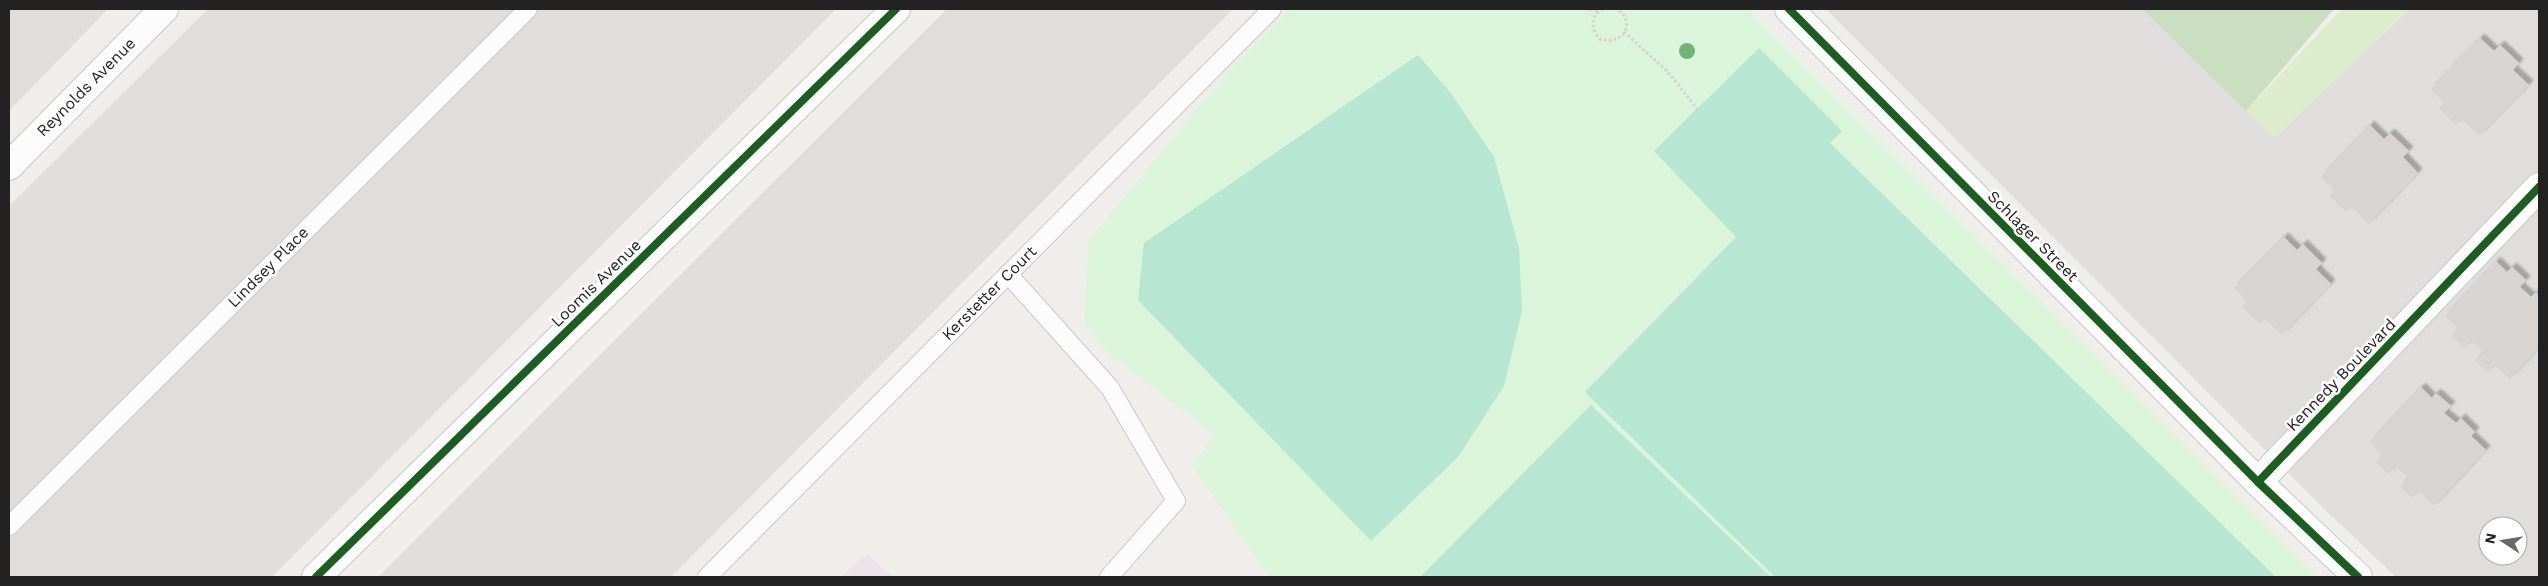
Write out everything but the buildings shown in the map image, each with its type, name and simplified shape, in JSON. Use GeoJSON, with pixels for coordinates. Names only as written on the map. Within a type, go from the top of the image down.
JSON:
{"type":"FeatureCollection","features":[{"type":"Feature","properties":{"kind":"street","name":"Reynolds Avenue"},"geometry":{"type":"LineString","coordinates":[[9,166],[164,9]]}},
{"type":"Feature","properties":{"kind":"street","name":"Loomis Avenue"},"geometry":{"type":"LineString","coordinates":[[316,577],[896,9]]}},
{"type":"Feature","properties":{"kind":"street","name":"Schlager Street"},"geometry":{"type":"LineString","coordinates":[[1789,9],[2258,482]]}},
{"type":"Feature","properties":{"kind":"street","name":"Kennedy Boulevard"},"geometry":{"type":"LineString","coordinates":[[2258,482],[2539,187]]}},
{"type":"Feature","properties":{"kind":"street"},"geometry":{"type":"LineString","coordinates":[[2258,482],[2358,577]]}},
{"type":"Feature","properties":{"kind":"lane","name":"Lindsey Place"},"geometry":{"type":"LineString","coordinates":[[9,526],[528,9]]}},
{"type":"Feature","properties":{"kind":"lane","name":"Kerstetter Court"},"geometry":{"type":"LineString","coordinates":[[707,577],[1272,9]]}},
{"type":"Feature","properties":{"kind":"lane"},"geometry":{"type":"LineString","coordinates":[[1008,274],[1110,388],[1176,501],[1109,577]]}},
{"type":"Feature","properties":{"kind":"path"},"geometry":{"type":"LineString","coordinates":[[1590,9],[1601,10]]}},
{"type":"Feature","properties":{"kind":"path"},"geometry":{"type":"LineString","coordinates":[[1601,10],[1596,14],[1592,24],[1600,39],[1617,40],[1624,32],[1626,21],[1622,10],[1617,9]]}},
{"type":"Feature","properties":{"kind":"path"},"geometry":{"type":"LineString","coordinates":[[1624,32],[1668,71],[1698,110]]}},
{"type":"Feature","properties":{"kind":"shaded area"},"geometry":{"type":"Polygon","coordinates":[[[9,9],[108,9],[9,111],[9,9]]]}},
{"type":"Feature","properties":{"kind":"shaded area"},"geometry":{"type":"Polygon","coordinates":[[[208,9],[836,9],[272,577],[9,577],[9,206],[208,9]]]}},
{"type":"Feature","properties":{"kind":"shaded area"},"geometry":{"type":"Polygon","coordinates":[[[947,9],[1233,9],[671,577],[378,577],[947,9]]]}},
{"type":"Feature","properties":{"kind":"shaded area"},"geometry":{"type":"Polygon","coordinates":[[[1826,9],[2142,9],[2274,138],[2410,9],[2539,9],[2539,577],[2396,577],[2316,501],[1826,9]]]}},
{"type":"Feature","properties":{"kind":"shaded area"},"geometry":{"type":"Polygon","coordinates":[[[2514,128],[2533,150],[2377,312],[2355,290],[2514,128]]]}},
{"type":"Feature","properties":{"kind":"shaded area"},"geometry":{"type":"Polygon","coordinates":[[[867,553],[893,577],[842,577],[867,553]]]}},
{"type":"Feature","properties":{"kind":"green space"},"geometry":{"type":"Polygon","coordinates":[[[1290,9],[1747,9],[2317,577],[1269,577],[1192,465],[1215,435],[1107,352],[1084,325],[1089,240],[1233,66],[1290,9]]]}},
{"type":"Feature","properties":{"kind":"green space"},"geometry":{"type":"Polygon","coordinates":[[[2142,9],[2334,9],[2246,111],[2142,9]]]}},
{"type":"Feature","properties":{"kind":"green space"},"geometry":{"type":"Polygon","coordinates":[[[2342,9],[2410,9],[2274,138],[2246,111],[2342,9]]]}},
{"type":"Feature","properties":{"kind":"green space"},"geometry":{"type":"Polygon","coordinates":[[[1759,48],[1842,131],[1830,143],[2276,577],[1775,577],[1585,392],[1736,237],[1654,151],[1759,48]]]}},
{"type":"Feature","properties":{"kind":"green space"},"geometry":{"type":"Polygon","coordinates":[[[1418,55],[1450,92],[1494,157],[1519,248],[1522,311],[1504,386],[1458,457],[1371,541],[1138,300],[1144,243],[1418,55]]]}},
{"type":"Feature","properties":{"kind":"green space"},"geometry":{"type":"Polygon","coordinates":[[[1591,405],[1771,577],[1420,577],[1591,405]]]}},
{"type":"Feature","properties":{"kind":"cycle path"},"geometry":{"type":"LineString","coordinates":[[316,577],[896,9]]}},
{"type":"Feature","properties":{"kind":"cycle path"},"geometry":{"type":"LineString","coordinates":[[1789,9],[2258,482],[2358,577]]}},
{"type":"Feature","properties":{"kind":"cycle path"},"geometry":{"type":"LineString","coordinates":[[2258,482],[2539,187]]}}]}
